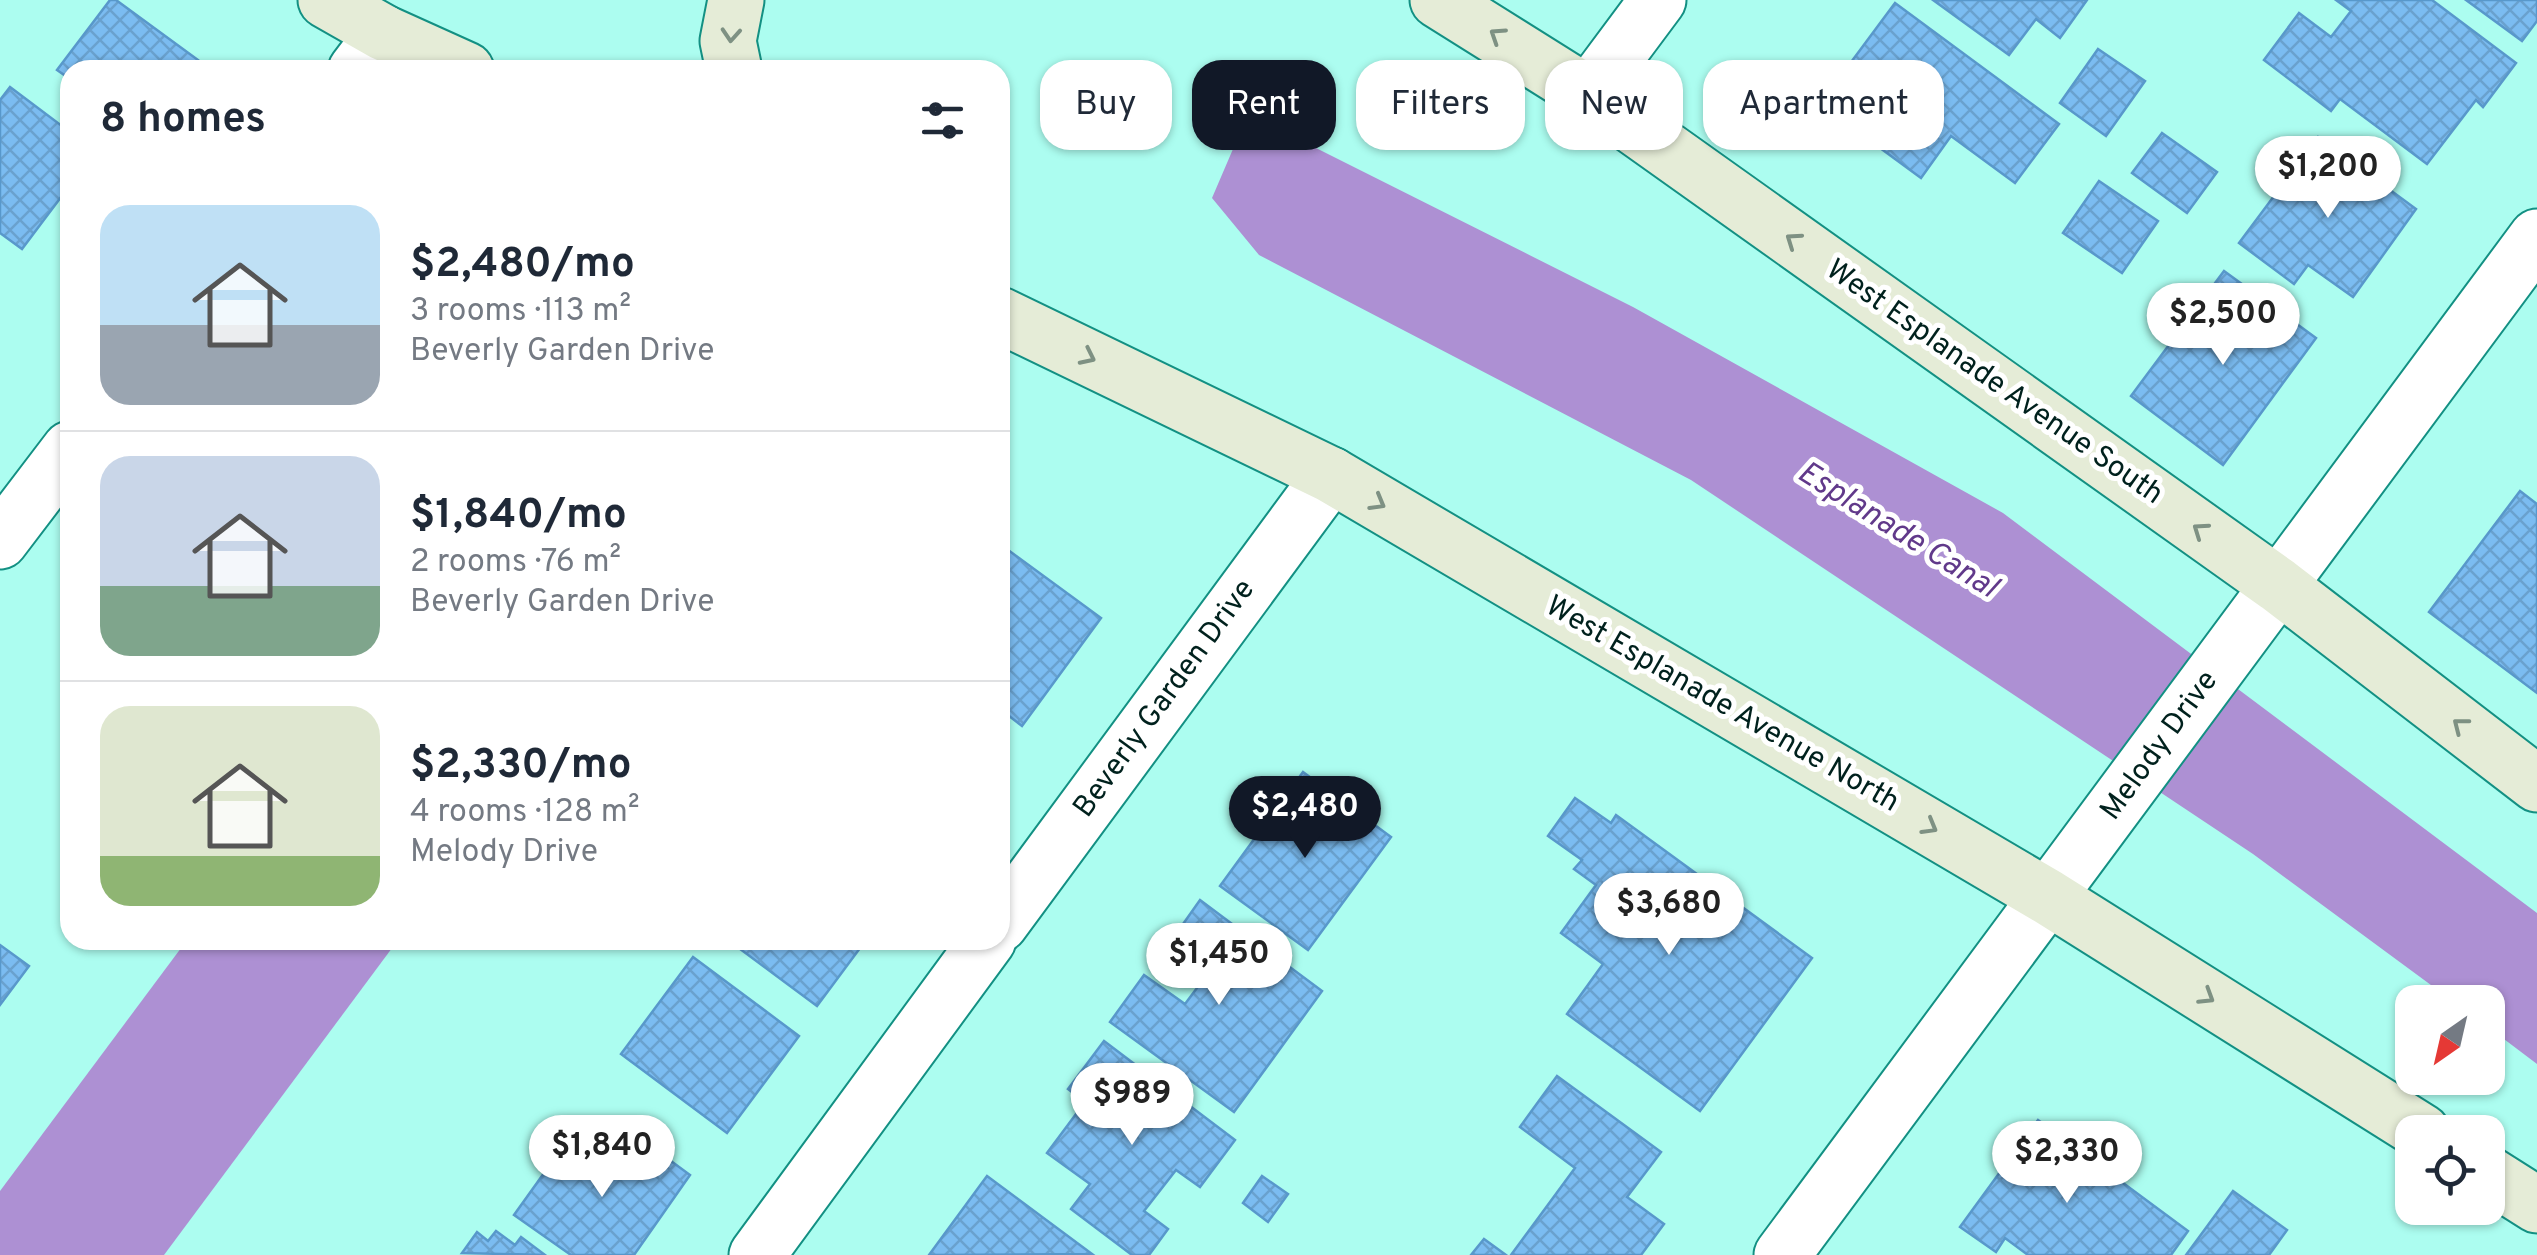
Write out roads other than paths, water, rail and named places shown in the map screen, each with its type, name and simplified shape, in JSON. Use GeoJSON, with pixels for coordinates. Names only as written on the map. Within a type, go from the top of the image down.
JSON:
{"type":"FeatureCollection","features":[{"type":"Feature","properties":{"kind":"main road"},"geometry":{"type":"LineString","coordinates":[[326,0],[370,52],[413,60]]}},
{"type":"Feature","properties":{"kind":"main road"},"geometry":{"type":"LineString","coordinates":[[732,60],[728,41],[736,0]]}},
{"type":"Feature","properties":{"kind":"main road","name":"West Esplanade Avenue South"},"geometry":{"type":"LineString","coordinates":[[1438,0],[1545,66]]}},
{"type":"Feature","properties":{"kind":"main road","name":"West Esplanade Avenue South"},"geometry":{"type":"LineString","coordinates":[[1667,150],[2278,585],[2537,784]]}},
{"type":"Feature","properties":{"kind":"main road","name":"West Esplanade Avenue North"},"geometry":{"type":"LineString","coordinates":[[1010,320],[1331,475],[2048,897],[2395,1115]]}},
{"type":"Feature","properties":{"kind":"main road"},"geometry":{"type":"LineString","coordinates":[[2505,1185],[2537,1205]]}},
{"type":"Feature","properties":{"kind":"street"},"geometry":{"type":"LineString","coordinates":[[1613,60],[1658,0]]}},
{"type":"Feature","properties":{"kind":"street","name":"Melody Drive"},"geometry":{"type":"LineString","coordinates":[[1782,1255],[2537,237]]}},
{"type":"Feature","properties":{"kind":"street"},"geometry":{"type":"LineString","coordinates":[[0,541],[60,462]]}},
{"type":"Feature","properties":{"kind":"street","name":"Beverly Garden Drive"},"geometry":{"type":"LineString","coordinates":[[1010,910],[1331,475]]}},
{"type":"Feature","properties":{"kind":"street"},"geometry":{"type":"LineString","coordinates":[[756,1255],[981,950]]}},
{"type":"Feature","properties":{"kind":"water","name":"Esplanade Canal"},"geometry":{"type":"Polygon","coordinates":[[[1233,150],[1320,150],[1633,307],[2003,513],[2537,913],[2537,1064],[2505,1040],[2505,985],[2431,985],[2253,854],[1691,480],[1259,255],[1212,198],[1233,150]]]}},
{"type":"Feature","properties":{"kind":"water"},"geometry":{"type":"Polygon","coordinates":[[[180,950],[391,950],[164,1255],[0,1255],[0,1191],[180,950]]]}}]}
